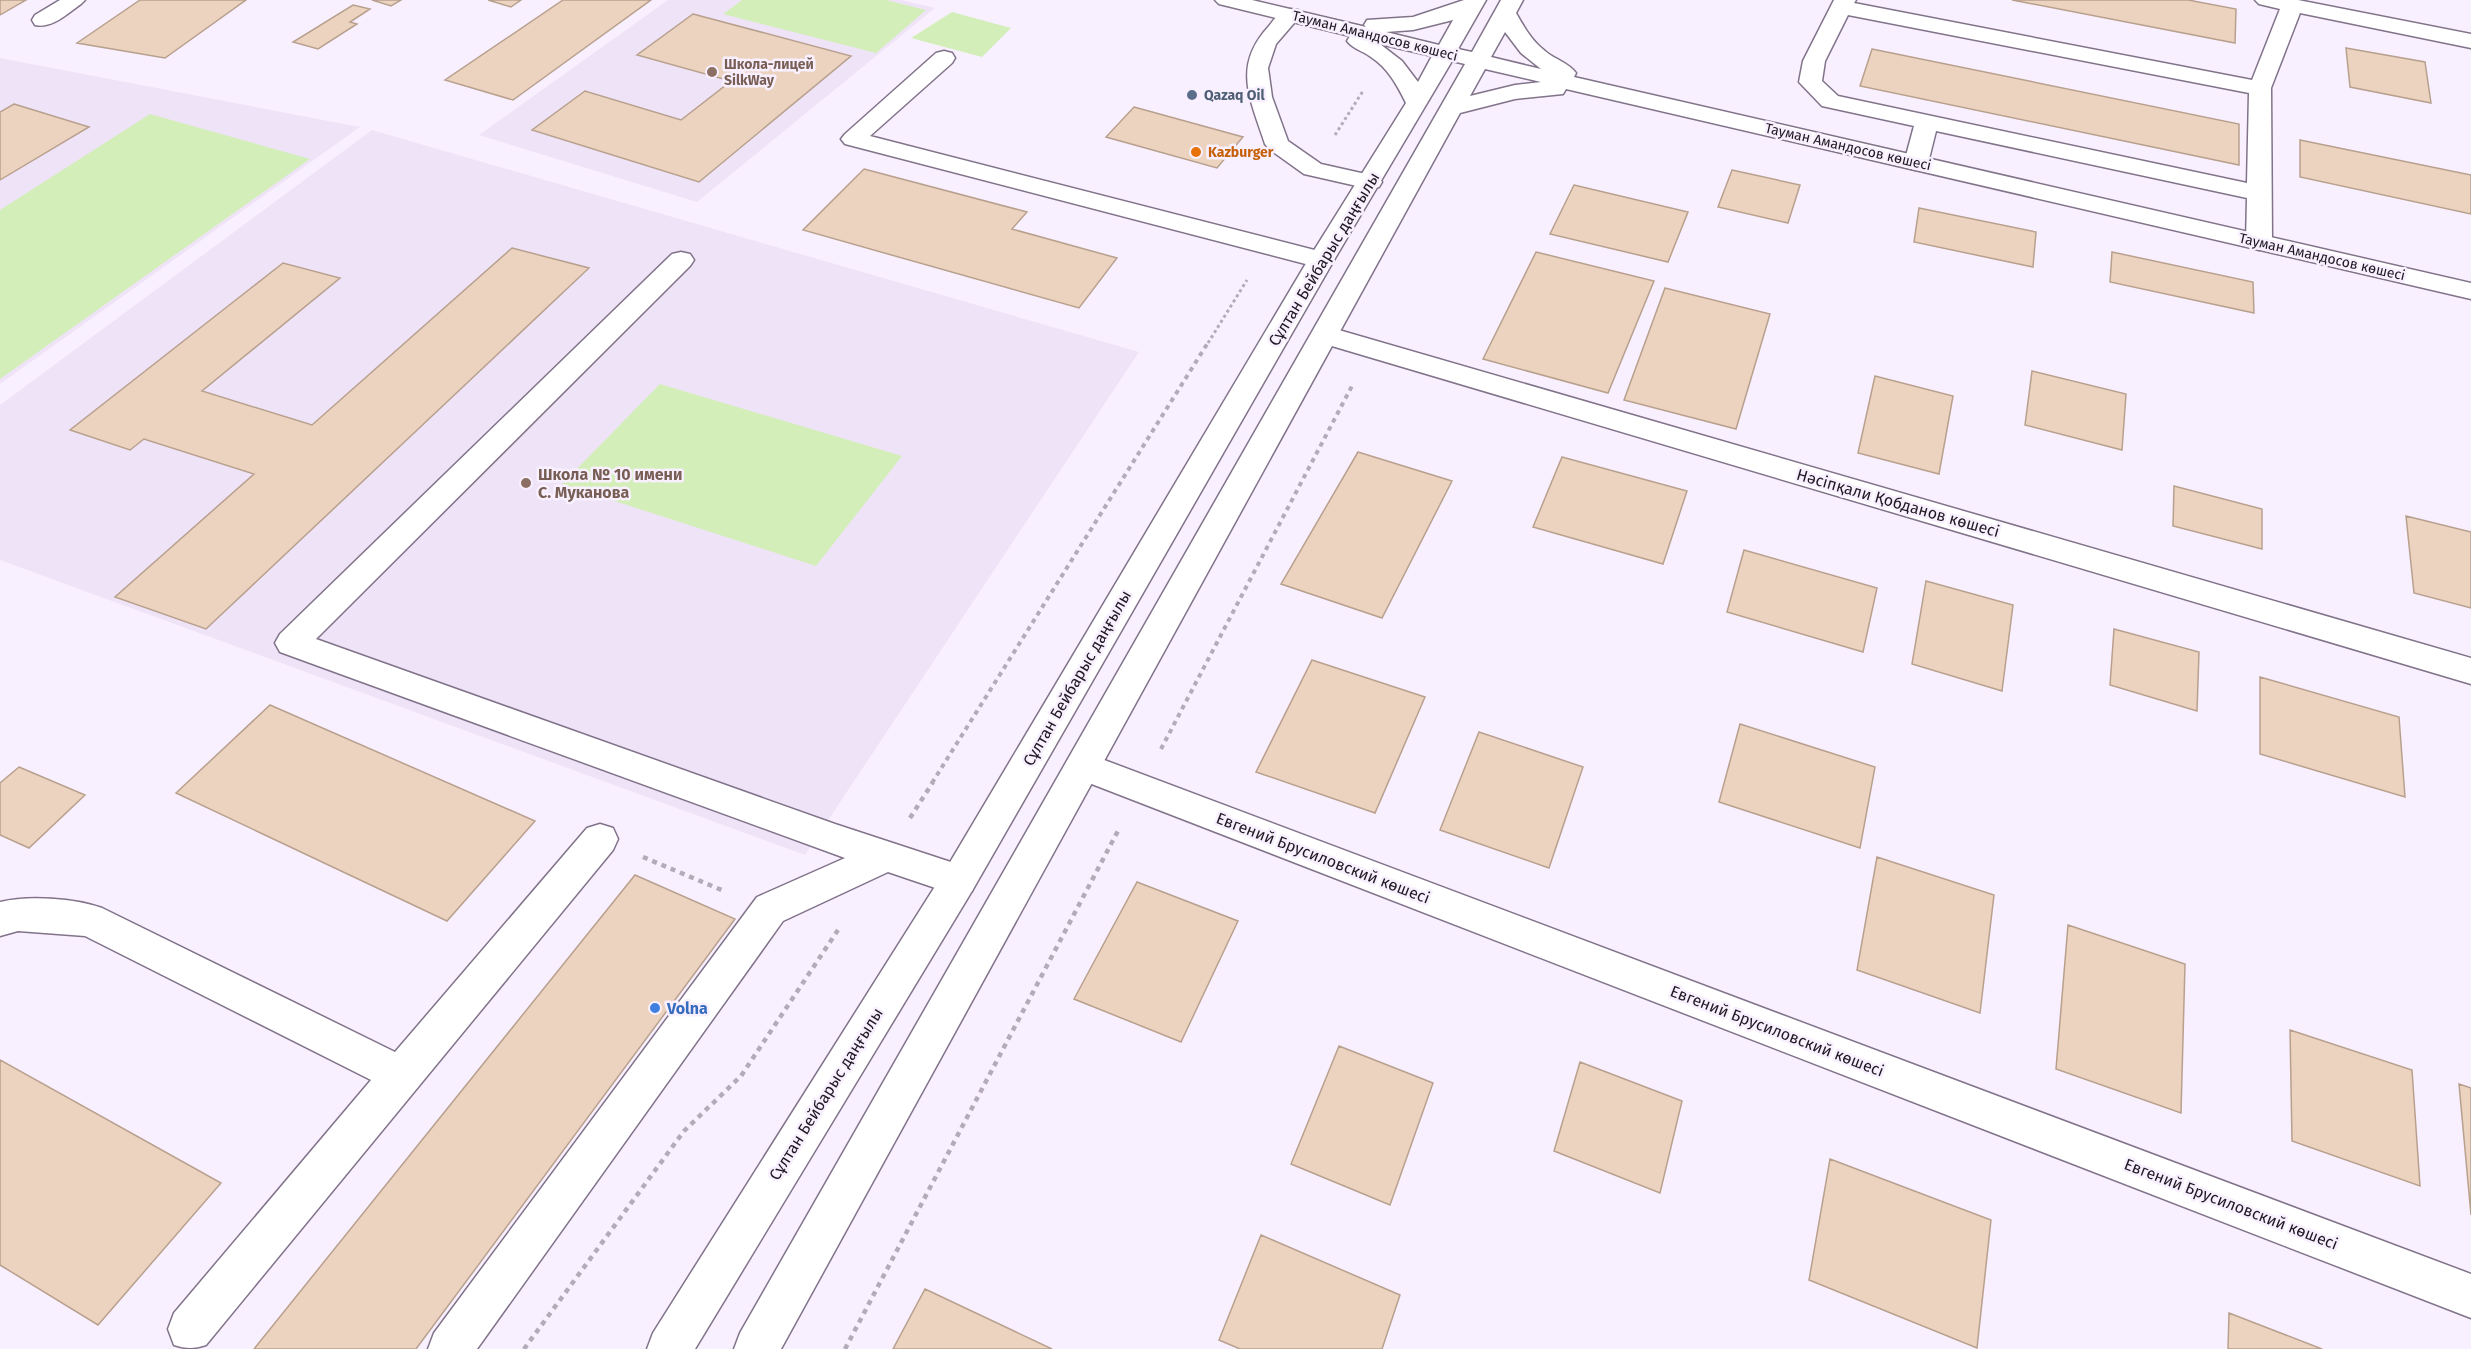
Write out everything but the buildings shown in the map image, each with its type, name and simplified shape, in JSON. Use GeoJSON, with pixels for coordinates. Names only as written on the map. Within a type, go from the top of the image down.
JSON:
{"type":"FeatureCollection","features":[{"type":"Feature","properties":{"kind":"main road"},"geometry":{"type":"LineString","coordinates":[[43,20],[74,0]]}},
{"type":"Feature","properties":{"kind":"main road","name":"Тауман Амандосов көшесі"},"geometry":{"type":"LineString","coordinates":[[1226,0],[1596,89],[2471,291]]}},
{"type":"Feature","properties":{"kind":"main road"},"geometry":{"type":"LineString","coordinates":[[2266,0],[2471,41]]}},
{"type":"Feature","properties":{"kind":"main road"},"geometry":{"type":"LineString","coordinates":[[1370,182],[1313,169],[1277,144],[1261,97],[1257,68],[1266,42],[1300,18],[1392,26],[1433,21],[1474,2]]}},
{"type":"Feature","properties":{"kind":"main road","name":"Сұлтан Бейбарыс даңғылы"},"geometry":{"type":"LineString","coordinates":[[669,1349],[959,880],[1322,260],[1417,103],[1474,2]]}},
{"type":"Feature","properties":{"kind":"main road"},"geometry":{"type":"LineString","coordinates":[[2259,193],[1830,101],[1810,82],[1814,61],[1843,4],[2260,88]]}},
{"type":"Feature","properties":{"kind":"main road"},"geometry":{"type":"LineString","coordinates":[[2259,242],[2260,88],[2292,5]]}},
{"type":"Feature","properties":{"kind":"main road"},"geometry":{"type":"LineString","coordinates":[[1509,6],[1520,41],[1544,63],[1596,89]]}},
{"type":"Feature","properties":{"kind":"main road","name":"Сұлтан Бейбарыс даңғылы"},"geometry":{"type":"LineString","coordinates":[[756,1349],[1509,6]]}},
{"type":"Feature","properties":{"kind":"main road"},"geometry":{"type":"LineString","coordinates":[[1300,18],[1374,48],[1406,77],[1417,103]]}},
{"type":"Feature","properties":{"kind":"main road"},"geometry":{"type":"LineString","coordinates":[[944,58],[853,139],[1267,248],[1322,260]]}},
{"type":"Feature","properties":{"kind":"main road"},"geometry":{"type":"LineString","coordinates":[[1450,109],[1495,95],[1537,88],[1596,89]]}},
{"type":"Feature","properties":{"kind":"main road"},"geometry":{"type":"LineString","coordinates":[[1916,163],[1926,123]]}},
{"type":"Feature","properties":{"kind":"main road"},"geometry":{"type":"LineString","coordinates":[[681,260],[291,643],[959,880]]}},
{"type":"Feature","properties":{"kind":"main road","name":"Нәсіпқали Қобданов көшесі"},"geometry":{"type":"LineString","coordinates":[[1325,334],[2471,671]]}},
{"type":"Feature","properties":{"kind":"main road","name":"Евгений Брусиловский көшесі"},"geometry":{"type":"LineString","coordinates":[[1083,766],[2471,1296]]}},
{"type":"Feature","properties":{"kind":"main road"},"geometry":{"type":"LineString","coordinates":[[190,1329],[600,839]]}},
{"type":"Feature","properties":{"kind":"main road"},"geometry":{"type":"LineString","coordinates":[[450,1349],[770,909],[887,855]]}},
{"type":"Feature","properties":{"kind":"main road"},"geometry":{"type":"LineString","coordinates":[[0,919],[18,914],[88,920],[401,1075]]}},
{"type":"Feature","properties":{"kind":"path"},"geometry":{"type":"LineString","coordinates":[[1313,169],[1366,88]]}},
{"type":"Feature","properties":{"kind":"path"},"geometry":{"type":"LineString","coordinates":[[887,855],[1267,248]]}},
{"type":"Feature","properties":{"kind":"path"},"geometry":{"type":"LineString","coordinates":[[845,1349],[1372,348]]}},
{"type":"Feature","properties":{"kind":"path"},"geometry":{"type":"LineString","coordinates":[[600,839],[834,934]]}},
{"type":"Feature","properties":{"kind":"path"},"geometry":{"type":"LineString","coordinates":[[524,1349],[684,1131],[741,1076],[841,925]]}},
{"type":"Feature","properties":{"kind":"shaded area","name":"Школа-лицей SilkWay"},"geometry":{"type":"Polygon","coordinates":[[[668,0],[901,0],[935,8],[697,202],[479,135],[668,0]]]}},
{"type":"Feature","properties":{"kind":"shaded area"},"geometry":{"type":"Polygon","coordinates":[[[0,58],[360,127],[0,384],[0,58]]]}},
{"type":"Feature","properties":{"kind":"shaded area","name":"Школа № 10 имени С. Муканова"},"geometry":{"type":"Polygon","coordinates":[[[372,130],[1139,352],[805,855],[0,560],[0,405],[372,130]]]}},
{"type":"Feature","properties":{"kind":"green space"},"geometry":{"type":"Polygon","coordinates":[[[742,0],[886,0],[926,10],[876,53],[723,14],[742,0]]]}},
{"type":"Feature","properties":{"kind":"green space"},"geometry":{"type":"Polygon","coordinates":[[[952,12],[1011,28],[982,57],[911,38],[952,12]]]}},
{"type":"Feature","properties":{"kind":"green space"},"geometry":{"type":"Polygon","coordinates":[[[150,114],[310,159],[0,379],[0,210],[150,114]]]}},
{"type":"Feature","properties":{"kind":"green space"},"geometry":{"type":"Polygon","coordinates":[[[660,384],[902,456],[816,566],[562,484],[660,384]]]}},
{"type":"Feature","properties":{"kind":"place","name":"Школа-лицей SilkWay"},"geometry":{"type":"Point","coordinates":[712,72]}},
{"type":"Feature","properties":{"kind":"place","name":"Qazaq Oil"},"geometry":{"type":"Point","coordinates":[1192,95]}},
{"type":"Feature","properties":{"kind":"place","name":"Kazburger"},"geometry":{"type":"Point","coordinates":[1196,152]}},
{"type":"Feature","properties":{"kind":"place","name":"Школа № 10 имени С. Муканова"},"geometry":{"type":"Point","coordinates":[526,483]}},
{"type":"Feature","properties":{"kind":"place","name":"Volna"},"geometry":{"type":"Point","coordinates":[655,1008]}}]}
